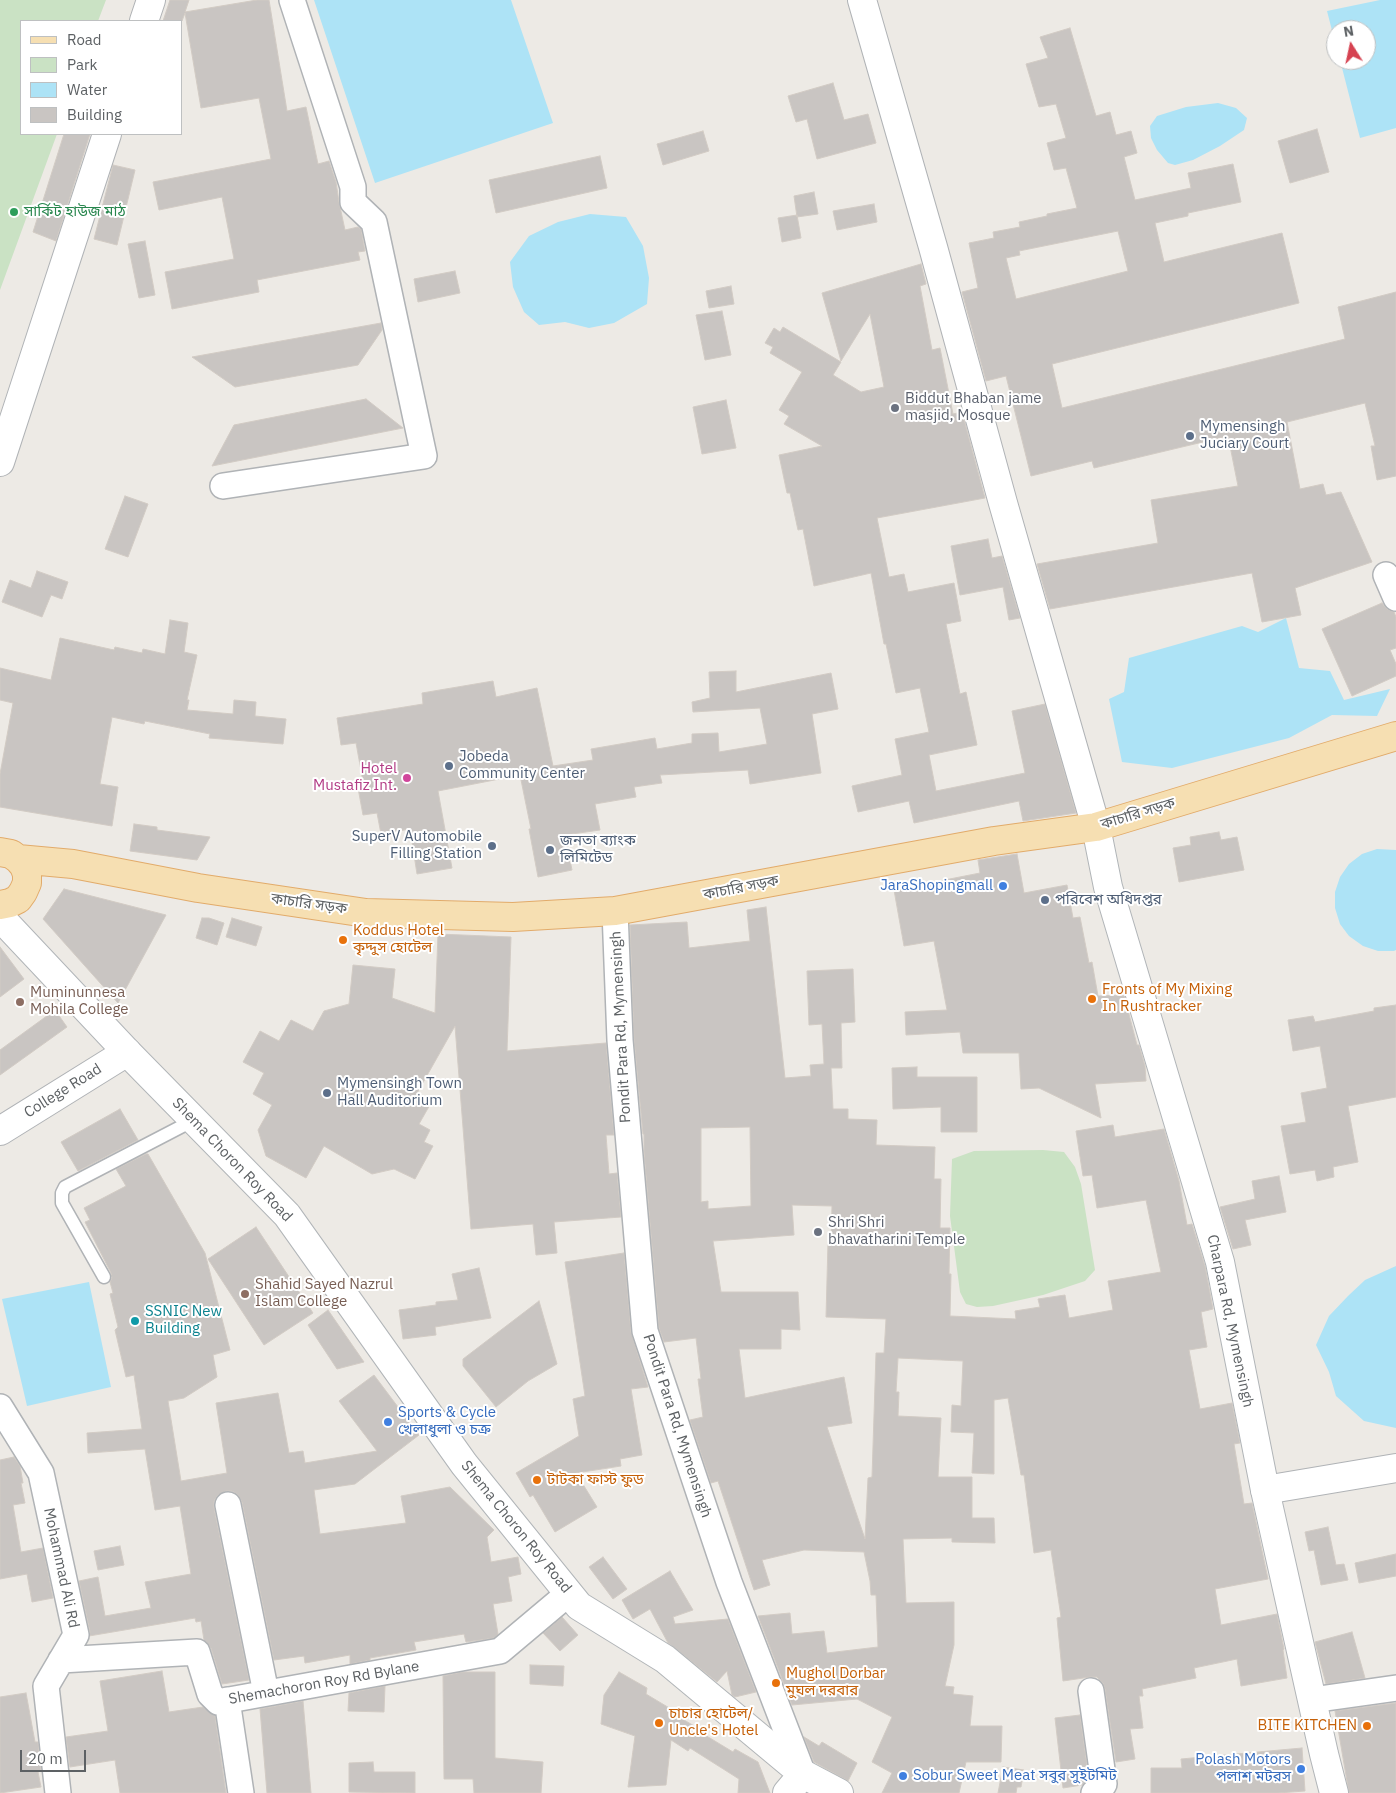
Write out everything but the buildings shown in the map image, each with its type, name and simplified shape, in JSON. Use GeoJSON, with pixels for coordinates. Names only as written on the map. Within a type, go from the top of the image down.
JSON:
{"type":"FeatureCollection","features":[{"type":"Feature","properties":{"kind":"main road"},"geometry":{"type":"LineString","coordinates":[[144,20],[151,0]]}},
{"type":"Feature","properties":{"kind":"main road","name":"Charpara Rd, Mymensingh"},"geometry":{"type":"LineString","coordinates":[[862,0],[1096,827],[1108,887],[1220,1262],[1265,1490],[1334,1793]]}},
{"type":"Feature","properties":{"kind":"main road"},"geometry":{"type":"LineString","coordinates":[[0,462],[107,135]]}},
{"type":"Feature","properties":{"kind":"main road","name":"কাচারি সড়ক"},"geometry":{"type":"LineString","coordinates":[[8,877],[73,864],[198,888],[366,913],[513,917],[615,911],[994,840],[1096,827],[1396,736]]}},
{"type":"Feature","properties":{"kind":"main road","name":"Shema Choron Roy Road"},"geometry":{"type":"LineString","coordinates":[[8,877],[19,918],[34,952],[127,1052],[288,1215],[464,1464],[579,1606],[665,1659],[795,1783],[839,1793]]}},
{"type":"Feature","properties":{"kind":"main road","name":"College Road"},"geometry":{"type":"LineString","coordinates":[[0,1131],[127,1052]]}},
{"type":"Feature","properties":{"kind":"main road"},"geometry":{"type":"LineString","coordinates":[[1265,1490],[1396,1468]]}},
{"type":"Feature","properties":{"kind":"street"},"geometry":{"type":"LineString","coordinates":[[223,486],[424,456],[374,222],[353,202],[353,187],[292,0]]}},
{"type":"Feature","properties":{"kind":"street"},"geometry":{"type":"LineString","coordinates":[[1386,575],[1396,598]]}},
{"type":"Feature","properties":{"kind":"street","name":"Pondit Para Rd, Mymensingh"},"geometry":{"type":"LineString","coordinates":[[615,911],[620,1040],[645,1331],[795,1783]]}},
{"type":"Feature","properties":{"kind":"street","name":"Mohammad Ali Rd"},"geometry":{"type":"LineString","coordinates":[[0,1408],[41,1473],[76,1635],[46,1686],[58,1793]]}},
{"type":"Feature","properties":{"kind":"street"},"geometry":{"type":"LineString","coordinates":[[228,1506],[266,1693]]}},
{"type":"Feature","properties":{"kind":"street","name":"Shemachoron Roy Rd Bylane"},"geometry":{"type":"LineString","coordinates":[[61,1660],[197,1652],[210,1694],[218,1702],[500,1651],[569,1594]]}},
{"type":"Feature","properties":{"kind":"street"},"geometry":{"type":"LineString","coordinates":[[1312,1700],[1396,1688]]}},
{"type":"Feature","properties":{"kind":"street"},"geometry":{"type":"LineString","coordinates":[[1091,1691],[1104,1784],[1100,1790],[1094,1793]]}},
{"type":"Feature","properties":{"kind":"street"},"geometry":{"type":"LineString","coordinates":[[227,1700],[241,1793]]}},
{"type":"Feature","properties":{"kind":"lane"},"geometry":{"type":"LineString","coordinates":[[104,1277],[62,1203],[62,1193],[65,1187],[194,1120]]}},
{"type":"Feature","properties":{"kind":"green space","name":"সার্কিট হাউজ মাঠ"},"geometry":{"type":"Polygon","coordinates":[[[0,0],[106,0],[98,20],[20,20],[20,135],[57,135],[0,290],[0,0]]]}},
{"type":"Feature","properties":{"kind":"green space"},"geometry":{"type":"Polygon","coordinates":[[[1043,1150],[1064,1152],[1075,1167],[1081,1184],[1095,1270],[1085,1281],[1043,1295],[993,1306],[977,1307],[966,1304],[960,1292],[950,1216],[952,1159],[974,1151],[1043,1150]]]}},
{"type":"Feature","properties":{"kind":"water"},"geometry":{"type":"Polygon","coordinates":[[[314,0],[511,0],[553,123],[375,183],[314,0]]]}},
{"type":"Feature","properties":{"kind":"water"},"geometry":{"type":"Polygon","coordinates":[[[1380,0],[1396,0],[1396,128],[1360,138],[1343,70],[1376,70],[1376,20],[1329,20],[1327,11],[1380,0]]]}},
{"type":"Feature","properties":{"kind":"water"},"geometry":{"type":"Polygon","coordinates":[[[1218,103],[1236,108],[1247,118],[1244,130],[1220,146],[1193,160],[1175,165],[1168,163],[1157,150],[1151,138],[1150,126],[1157,116],[1186,107],[1218,103]]]}},
{"type":"Feature","properties":{"kind":"water"},"geometry":{"type":"Polygon","coordinates":[[[590,214],[626,217],[643,246],[649,278],[647,304],[614,323],[589,328],[565,322],[539,325],[524,312],[513,287],[510,262],[529,236],[558,222],[590,214]]]}},
{"type":"Feature","properties":{"kind":"water"},"geometry":{"type":"Polygon","coordinates":[[[1286,618],[1299,668],[1330,671],[1344,700],[1390,689],[1377,716],[1332,715],[1289,738],[1172,768],[1122,762],[1109,699],[1124,692],[1129,658],[1242,626],[1258,632],[1286,618]]]}},
{"type":"Feature","properties":{"kind":"water"},"geometry":{"type":"Polygon","coordinates":[[[1377,849],[1396,850],[1396,950],[1394,951],[1378,951],[1363,946],[1349,936],[1340,924],[1335,908],[1335,892],[1340,877],[1349,864],[1362,854],[1377,849]]]}},
{"type":"Feature","properties":{"kind":"water"},"geometry":{"type":"Polygon","coordinates":[[[1396,1266],[1396,1428],[1364,1421],[1336,1396],[1329,1372],[1316,1345],[1329,1316],[1348,1296],[1365,1280],[1396,1266]]]}},
{"type":"Feature","properties":{"kind":"water"},"geometry":{"type":"Polygon","coordinates":[[[89,1282],[111,1387],[27,1406],[2,1299],[89,1282]]]}},
{"type":"Feature","properties":{"kind":"place","name":"সার্কিট হাউজ মাঠ"},"geometry":{"type":"Point","coordinates":[14,212]}},
{"type":"Feature","properties":{"kind":"place","name":"Biddut Bhaban jame masjid, Mosque"},"geometry":{"type":"Point","coordinates":[895,408]}},
{"type":"Feature","properties":{"kind":"place","name":"Mymensingh Juciary Court"},"geometry":{"type":"Point","coordinates":[1190,436]}},
{"type":"Feature","properties":{"kind":"place","name":"Jobeda Community Center"},"geometry":{"type":"Point","coordinates":[449,766]}},
{"type":"Feature","properties":{"kind":"place","name":"Hotel Mustafiz Int."},"geometry":{"type":"Point","coordinates":[407,778]}},
{"type":"Feature","properties":{"kind":"place","name":"SuperV Automobile Filling Station"},"geometry":{"type":"Point","coordinates":[492,846]}},
{"type":"Feature","properties":{"kind":"place","name":"জনতা ব্যাংক লিমিটেড"},"geometry":{"type":"Point","coordinates":[550,850]}},
{"type":"Feature","properties":{"kind":"place","name":"JaraShopingmall"},"geometry":{"type":"Point","coordinates":[1003,886]}},
{"type":"Feature","properties":{"kind":"place","name":"পরিবেশ অধিদপ্তর"},"geometry":{"type":"Point","coordinates":[1045,900]}},
{"type":"Feature","properties":{"kind":"place","name":"Koddus Hotel কৃদ্দুস হোটেল"},"geometry":{"type":"Point","coordinates":[343,940]}},
{"type":"Feature","properties":{"kind":"place","name":"Fronts of My Mixing In Rushtracker"},"geometry":{"type":"Point","coordinates":[1092,999]}},
{"type":"Feature","properties":{"kind":"place","name":"Muminunnesa Mohila College"},"geometry":{"type":"Point","coordinates":[20,1002]}},
{"type":"Feature","properties":{"kind":"place","name":"Mymensingh Town Hall Auditorium"},"geometry":{"type":"Point","coordinates":[327,1093]}},
{"type":"Feature","properties":{"kind":"place","name":"Shri Shri bhavatharini Temple"},"geometry":{"type":"Point","coordinates":[818,1232]}},
{"type":"Feature","properties":{"kind":"place","name":"Shahid Sayed Nazrul Islam College"},"geometry":{"type":"Point","coordinates":[245,1294]}},
{"type":"Feature","properties":{"kind":"place","name":"SSNIC New Building"},"geometry":{"type":"Point","coordinates":[135,1321]}},
{"type":"Feature","properties":{"kind":"place","name":"Sports & Cycle খেলাধুলা ও চক্র"},"geometry":{"type":"Point","coordinates":[388,1422]}},
{"type":"Feature","properties":{"kind":"place","name":"টাটকা ফাস্ট ফুড"},"geometry":{"type":"Point","coordinates":[537,1480]}},
{"type":"Feature","properties":{"kind":"place","name":"Mughol Dorbar মুঘল দরবার"},"geometry":{"type":"Point","coordinates":[776,1683]}},
{"type":"Feature","properties":{"kind":"place","name":"চাচার হোটেল/ Uncle's Hotel"},"geometry":{"type":"Point","coordinates":[659,1723]}},
{"type":"Feature","properties":{"kind":"place","name":"BITE KITCHEN"},"geometry":{"type":"Point","coordinates":[1367,1726]}},
{"type":"Feature","properties":{"kind":"place","name":"Polash Motors পলাশ মটরস"},"geometry":{"type":"Point","coordinates":[1301,1769]}},
{"type":"Feature","properties":{"kind":"place","name":"Sobur Sweet Meat সবুর সুইটমিট"},"geometry":{"type":"Point","coordinates":[903,1776]}}]}
